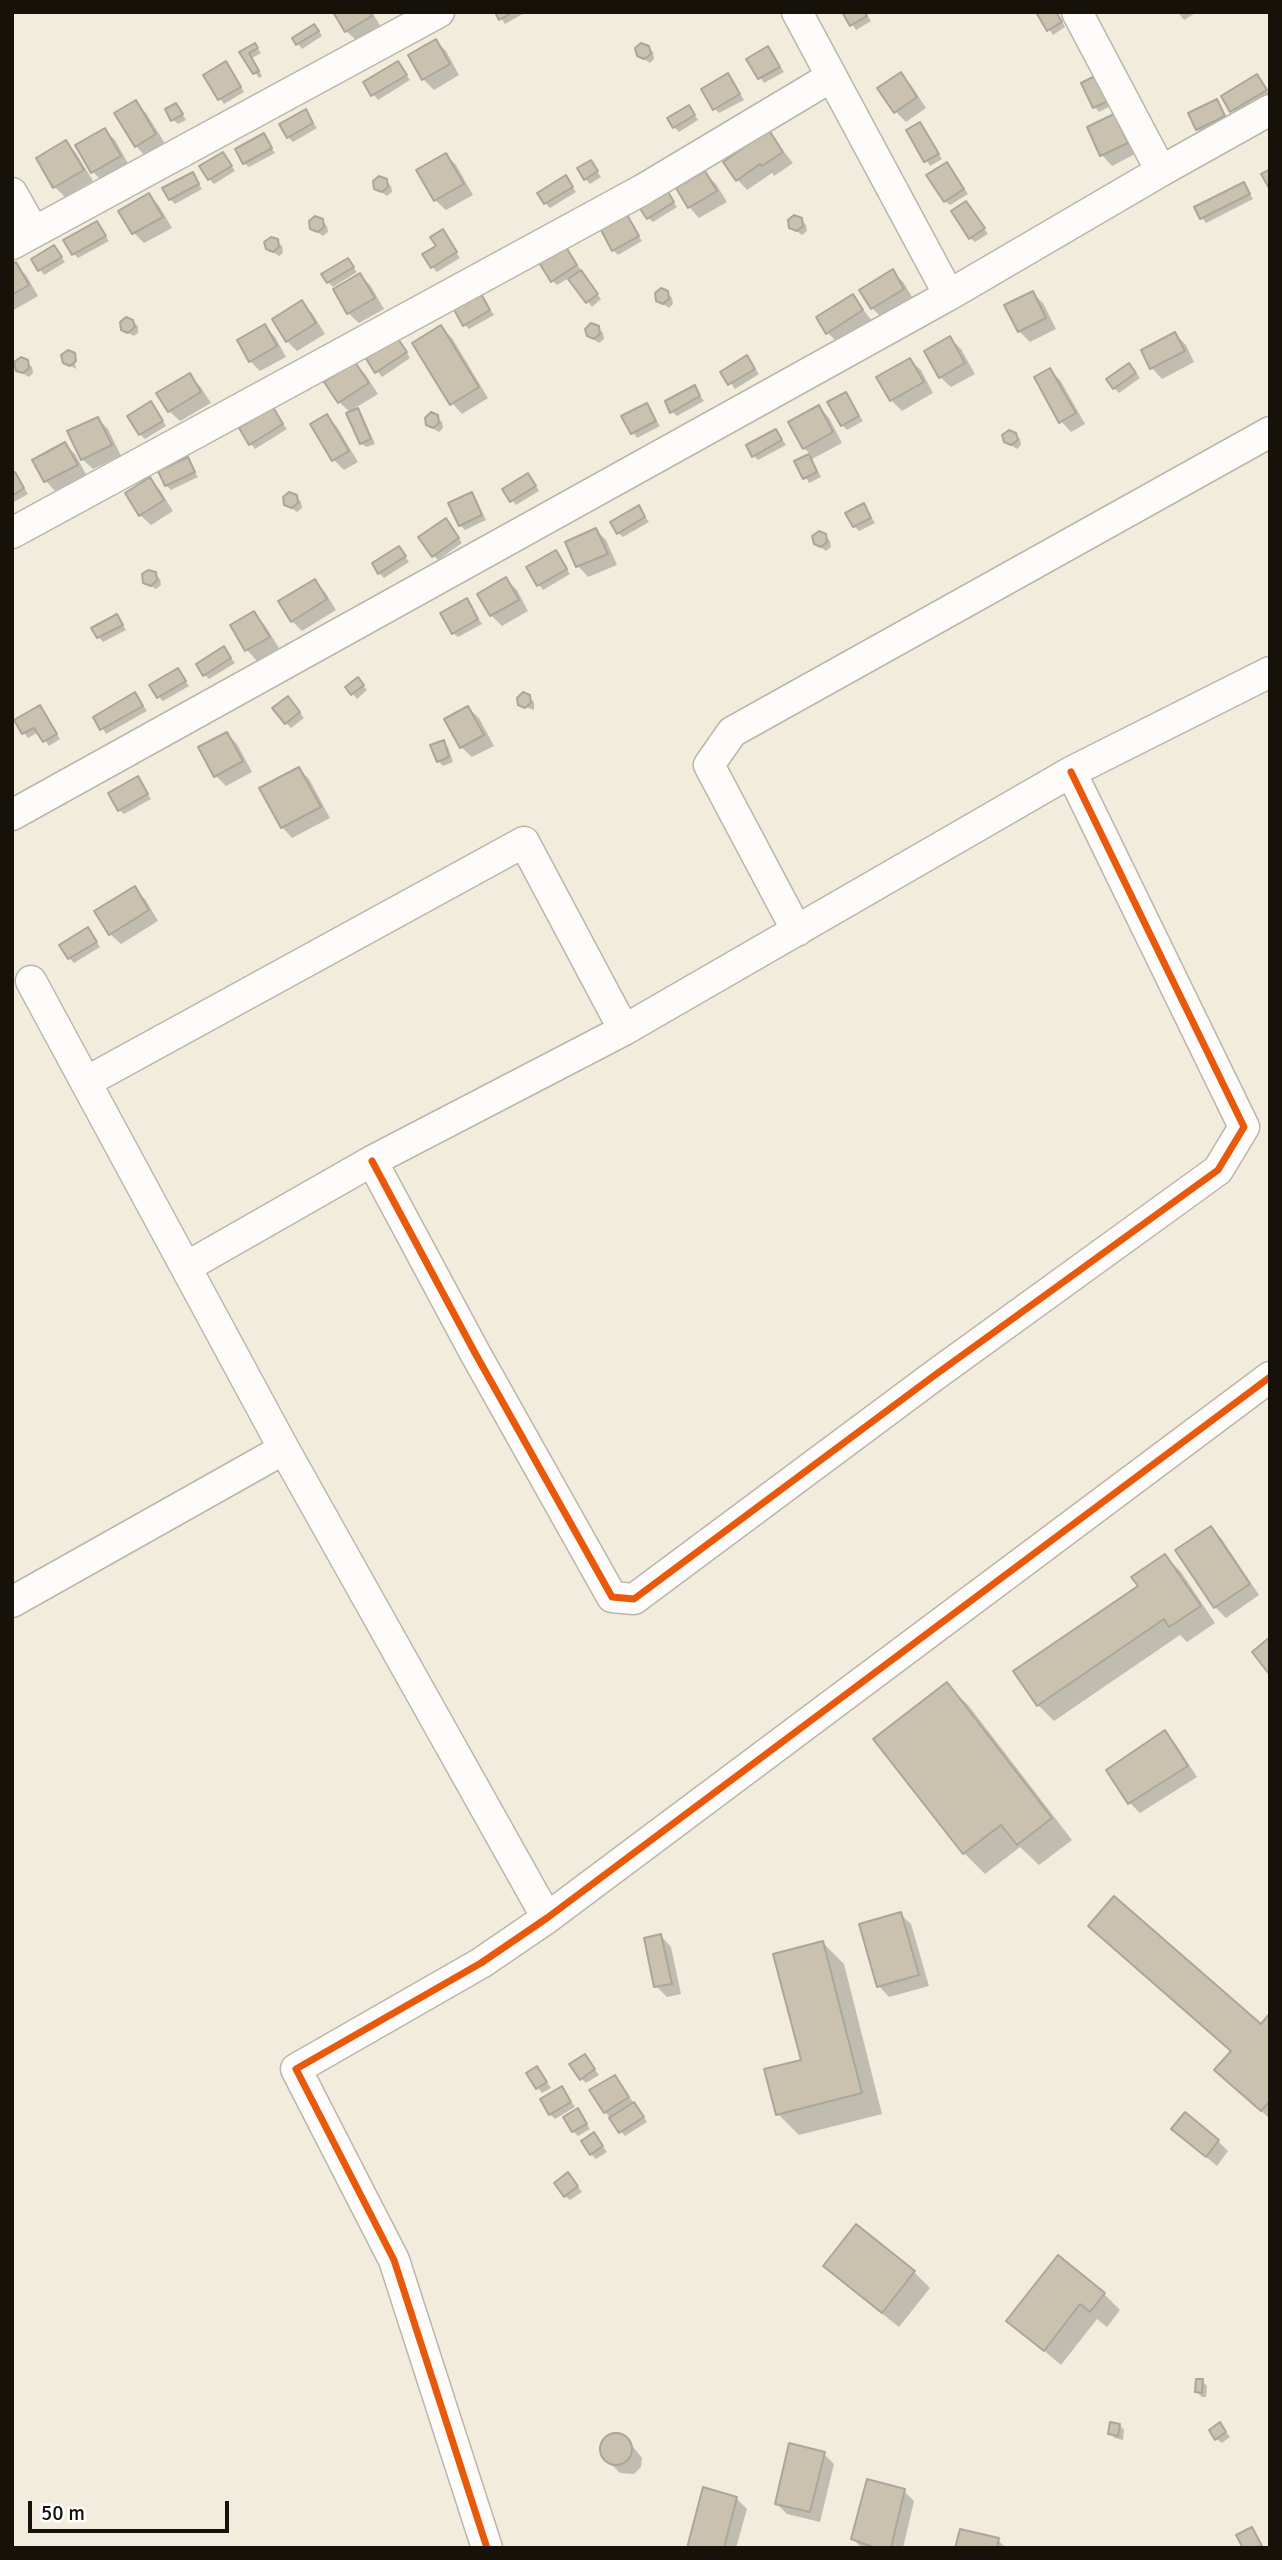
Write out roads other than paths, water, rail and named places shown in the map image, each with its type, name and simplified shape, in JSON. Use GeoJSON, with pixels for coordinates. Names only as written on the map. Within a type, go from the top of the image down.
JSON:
{"type":"FeatureCollection","features":[{"type":"Feature","properties":{"kind":"street"},"geometry":{"type":"LineString","coordinates":[[12,193],[23,238],[439,12]]}},
{"type":"Feature","properties":{"kind":"street"},"geometry":{"type":"LineString","coordinates":[[797,12],[949,295]]}},
{"type":"Feature","properties":{"kind":"street"},"geometry":{"type":"LineString","coordinates":[[1077,12],[1161,171]]}},
{"type":"Feature","properties":{"kind":"street"},"geometry":{"type":"LineString","coordinates":[[12,533],[642,190],[831,77]]}},
{"type":"Feature","properties":{"kind":"street"},"geometry":{"type":"LineString","coordinates":[[12,815],[949,295],[1270,110]]}},
{"type":"Feature","properties":{"kind":"street"},"geometry":{"type":"LineString","coordinates":[[797,931],[709,765],[732,732],[1270,432]]}},
{"type":"Feature","properties":{"kind":"street"},"geometry":{"type":"LineString","coordinates":[[188,1266],[372,1161],[624,1030],[1071,772],[1270,672]]}},
{"type":"Feature","properties":{"kind":"street"},"geometry":{"type":"LineString","coordinates":[[372,1161],[475,1353],[612,1597],[634,1599],[935,1374],[1218,1170],[1244,1127],[1071,772]]}},
{"type":"Feature","properties":{"kind":"street"},"geometry":{"type":"LineString","coordinates":[[86,1082],[524,842],[624,1030]]}},
{"type":"Feature","properties":{"kind":"street"},"geometry":{"type":"LineString","coordinates":[[31,981],[188,1266],[284,1449],[547,1918]]}},
{"type":"Feature","properties":{"kind":"street"},"geometry":{"type":"LineString","coordinates":[[487,2548],[394,2260],[296,2069],[481,1963],[547,1918],[1270,1377]]}},
{"type":"Feature","properties":{"kind":"street"},"geometry":{"type":"LineString","coordinates":[[12,1602],[284,1449]]}}]}
